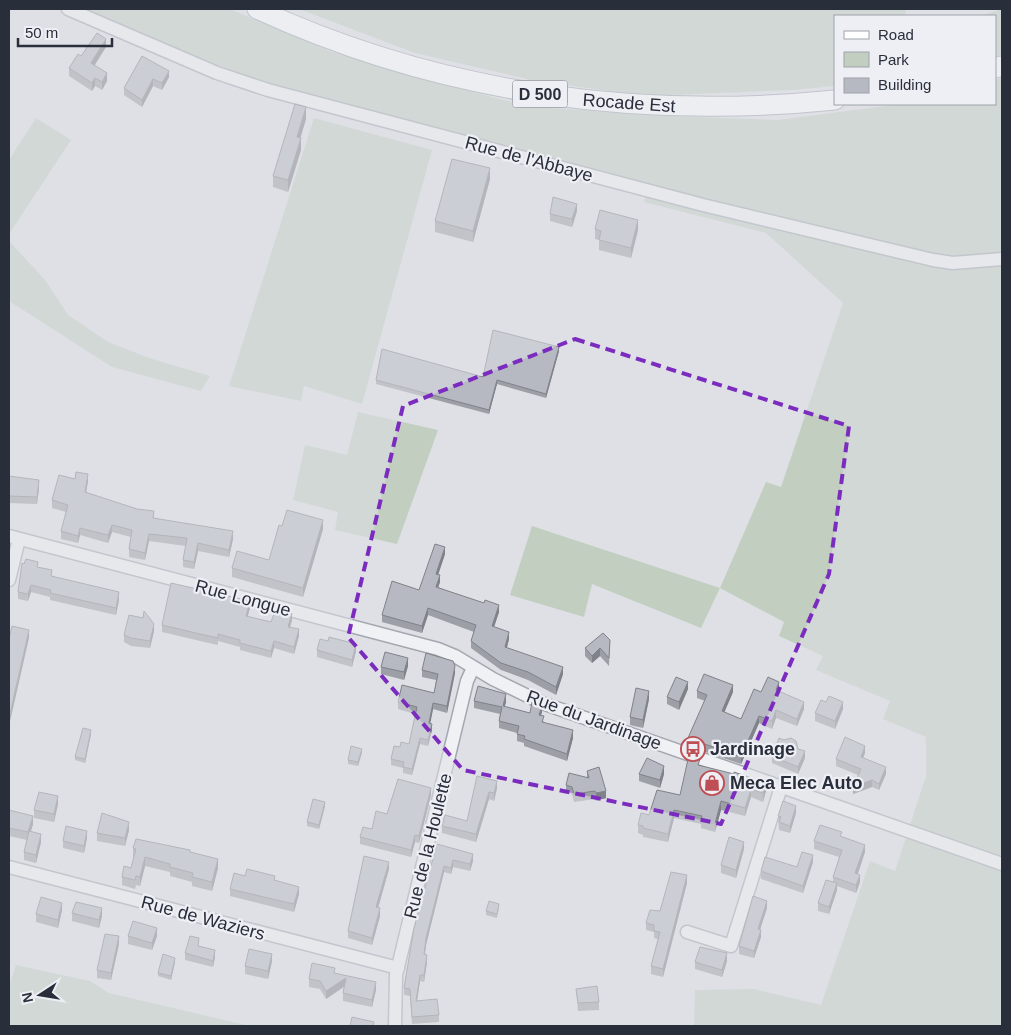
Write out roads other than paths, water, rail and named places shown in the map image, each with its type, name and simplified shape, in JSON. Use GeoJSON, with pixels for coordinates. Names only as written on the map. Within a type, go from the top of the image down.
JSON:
{"type":"FeatureCollection","features":[{"type":"Feature","properties":{"kind":"main road","name":"Rocade Est"},"geometry":{"type":"LineString","coordinates":[[257,9],[336,42],[411,66],[541,94],[618,103],[677,107],[748,106],[834,100]]}},
{"type":"Feature","properties":{"kind":"street","name":"Rue de l'Abbaye"},"geometry":{"type":"LineString","coordinates":[[68,9],[216,73],[268,90],[703,205],[933,260],[953,263],[1002,259]]}},
{"type":"Feature","properties":{"kind":"street"},"geometry":{"type":"LineString","coordinates":[[9,580],[14,538]]}},
{"type":"Feature","properties":{"kind":"street","name":"Rue Longue"},"geometry":{"type":"LineString","coordinates":[[14,538],[438,649],[455,656],[473,668]]}},
{"type":"Feature","properties":{"kind":"street","name":"Rue du Jardinage"},"geometry":{"type":"LineString","coordinates":[[473,668],[542,703],[1002,864]]}},
{"type":"Feature","properties":{"kind":"street","name":"Rue de la Houlette"},"geometry":{"type":"LineString","coordinates":[[395,1026],[394,994],[398,968],[467,681],[473,668]]}},
{"type":"Feature","properties":{"kind":"street"},"geometry":{"type":"LineString","coordinates":[[688,932],[731,946],[781,787]]}},
{"type":"Feature","properties":{"kind":"street","name":"Rue de Waziers"},"geometry":{"type":"LineString","coordinates":[[9,867],[398,968]]}},
{"type":"Feature","properties":{"kind":"place","name":"Jardinage"},"geometry":{"type":"Point","coordinates":[693,749]}},
{"type":"Feature","properties":{"kind":"place","name":"Meca Elec Auto"},"geometry":{"type":"Point","coordinates":[712,783]}}]}
